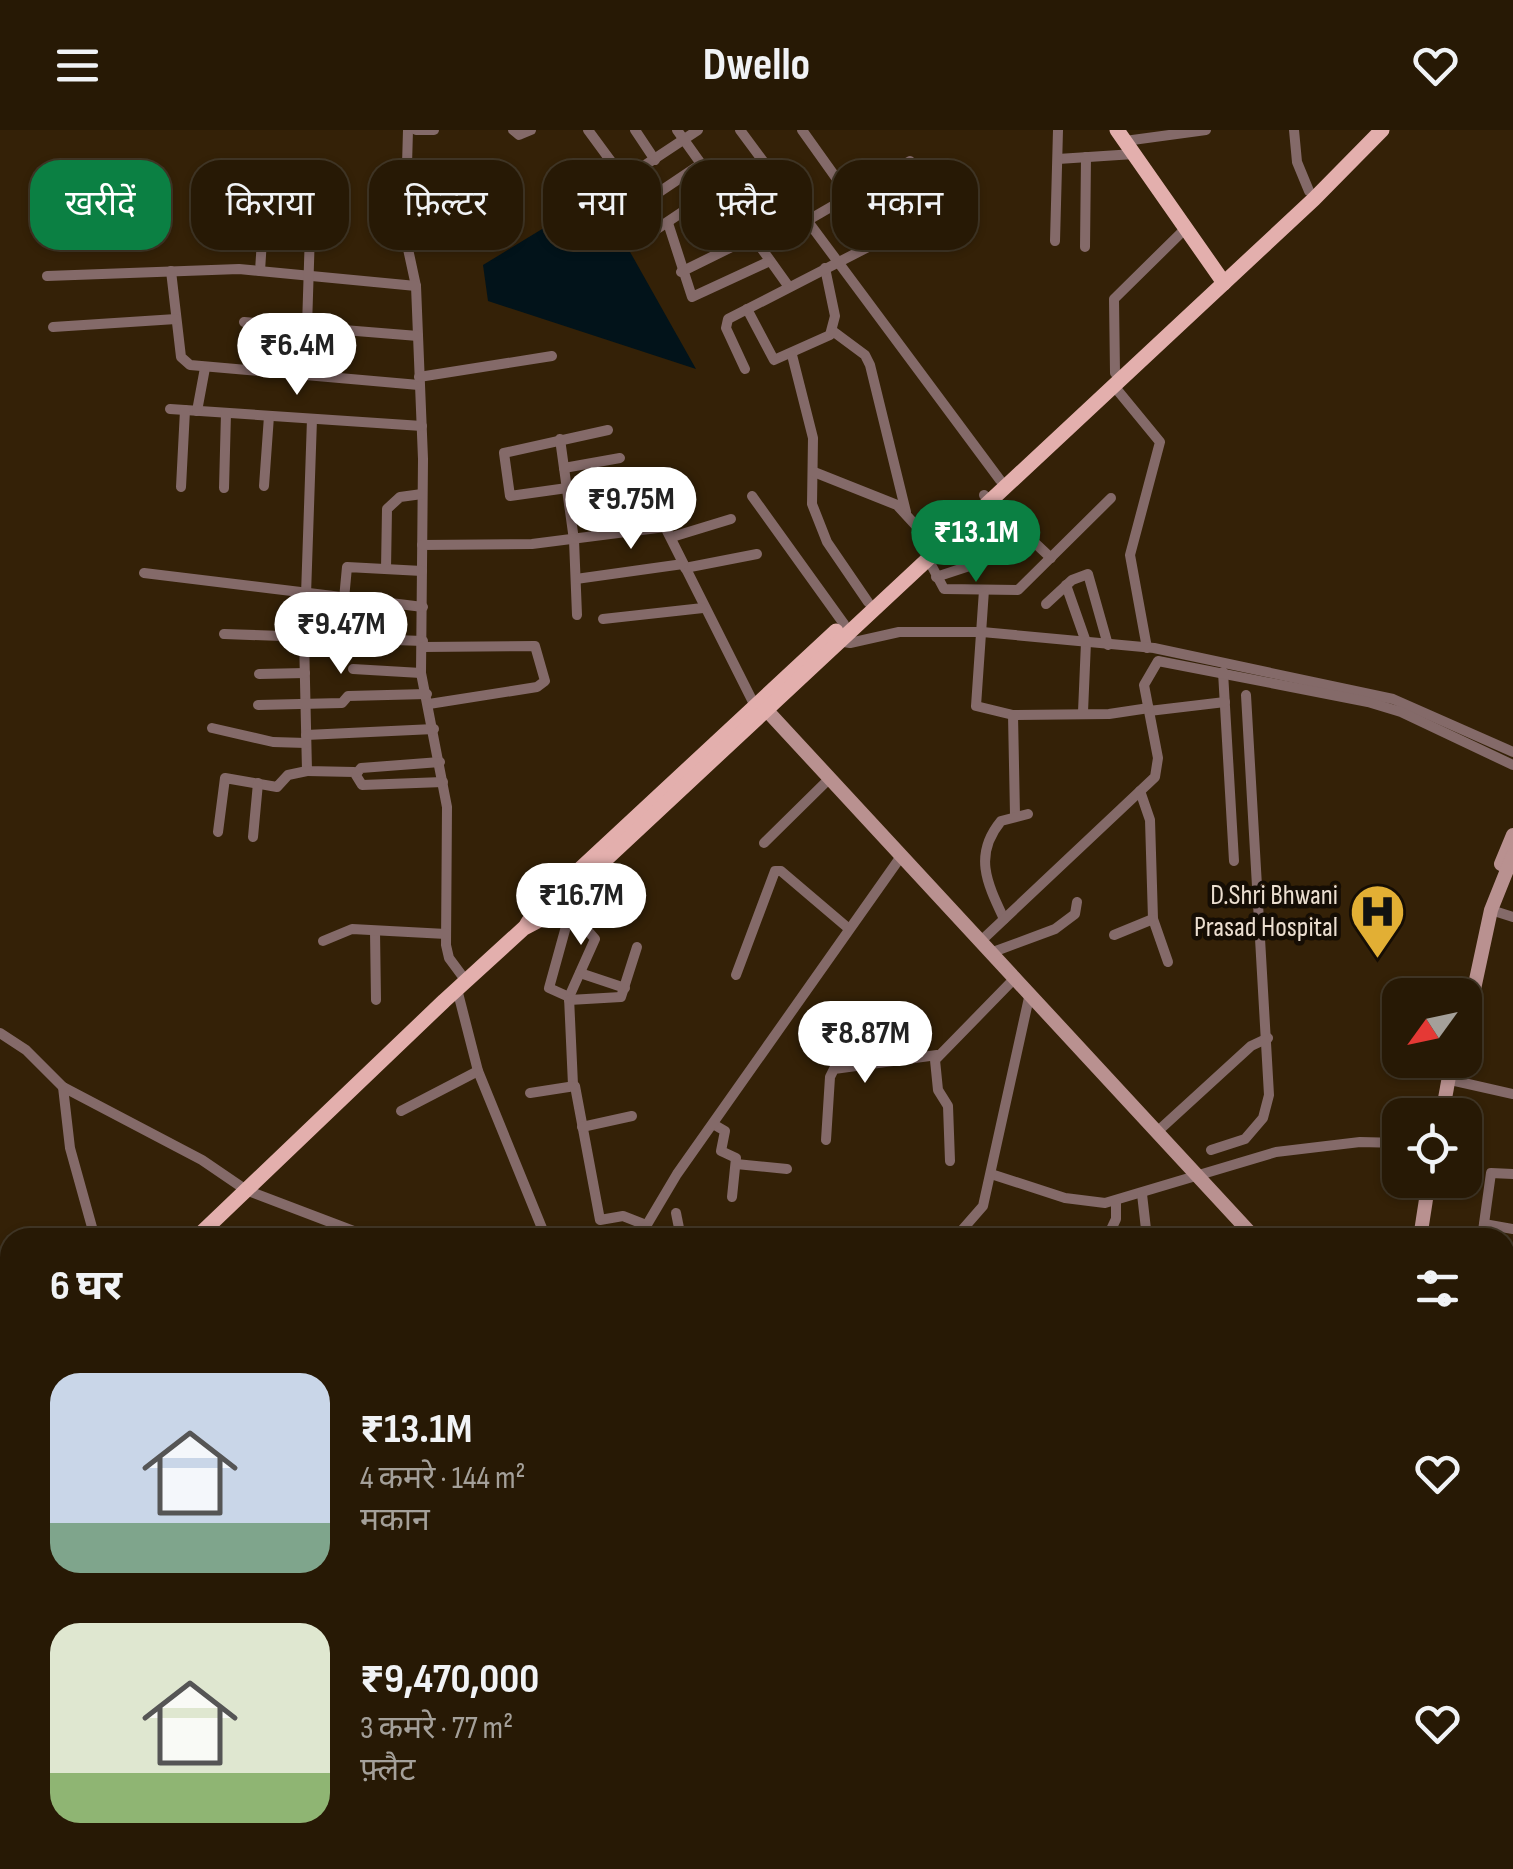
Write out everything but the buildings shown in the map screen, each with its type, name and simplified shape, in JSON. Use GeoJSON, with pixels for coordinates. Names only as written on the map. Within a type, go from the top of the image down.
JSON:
{"type":"FeatureCollection","features":[{"type":"Feature","properties":{"kind":"main road"},"geometry":{"type":"LineString","coordinates":[[206,1228],[524,928],[537,909],[834,640],[1382,130]]}},
{"type":"Feature","properties":{"kind":"main road"},"geometry":{"type":"LineString","coordinates":[[1125,142],[1221,279]]}},
{"type":"Feature","properties":{"kind":"main road"},"geometry":{"type":"LineString","coordinates":[[1221,279],[1309,191],[1340,169]]}},
{"type":"Feature","properties":{"kind":"main road"},"geometry":{"type":"LineString","coordinates":[[988,498],[1000,480],[1115,379]]}},
{"type":"Feature","properties":{"kind":"main road"},"geometry":{"type":"LineString","coordinates":[[834,640],[844,624],[930,551]]}},
{"type":"Feature","properties":{"kind":"main road"},"geometry":{"type":"LineString","coordinates":[[760,706],[1016,976],[1246,1228]]}},
{"type":"Feature","properties":{"kind":"main road"},"geometry":{"type":"LineString","coordinates":[[524,928],[566,906],[760,706]]}},
{"type":"Feature","properties":{"kind":"main road"},"geometry":{"type":"LineString","coordinates":[[1469,978],[1488,896],[1513,835]]}},
{"type":"Feature","properties":{"kind":"main road"},"geometry":{"type":"LineString","coordinates":[[1477,978],[1492,910],[1513,856]]}},
{"type":"Feature","properties":{"kind":"main road"},"geometry":{"type":"LineString","coordinates":[[1450,1098],[1455,1078]]}},
{"type":"Feature","properties":{"kind":"main road"},"geometry":{"type":"LineString","coordinates":[[1422,1228],[1426,1198]]}},
{"type":"Feature","properties":{"kind":"main road"},"geometry":{"type":"LineString","coordinates":[[1430,1228],[1434,1198]]}},
{"type":"Feature","properties":{"kind":"street"},"geometry":{"type":"LineString","coordinates":[[434,130],[412,130],[405,235],[416,286],[422,426],[421,672],[444,782],[449,828],[446,934],[449,958],[461,985],[478,1071],[542,1228]]}},
{"type":"Feature","properties":{"kind":"street"},"geometry":{"type":"LineString","coordinates":[[513,130],[519,135],[531,130]]}},
{"type":"Feature","properties":{"kind":"street"},"geometry":{"type":"LineString","coordinates":[[588,130],[610,160]]}},
{"type":"Feature","properties":{"kind":"street"},"geometry":{"type":"LineString","coordinates":[[635,130],[655,160],[681,135],[698,130]]}},
{"type":"Feature","properties":{"kind":"street"},"geometry":{"type":"LineString","coordinates":[[740,130],[761,160]]}},
{"type":"Feature","properties":{"kind":"street"},"geometry":{"type":"LineString","coordinates":[[802,130],[832,172]]}},
{"type":"Feature","properties":{"kind":"street"},"geometry":{"type":"LineString","coordinates":[[1056,241],[1058,130]]}},
{"type":"Feature","properties":{"kind":"street"},"geometry":{"type":"LineString","coordinates":[[1058,159],[1086,157],[1125,142],[1206,130]]}},
{"type":"Feature","properties":{"kind":"street"},"geometry":{"type":"LineString","coordinates":[[1294,130],[1298,162],[1309,191]]}},
{"type":"Feature","properties":{"kind":"street"},"geometry":{"type":"LineString","coordinates":[[681,135],[698,160]]}},
{"type":"Feature","properties":{"kind":"street"},"geometry":{"type":"LineString","coordinates":[[1086,157],[1086,248]]}},
{"type":"Feature","properties":{"kind":"street"},"geometry":{"type":"LineString","coordinates":[[661,227],[681,214]]}},
{"type":"Feature","properties":{"kind":"street"},"geometry":{"type":"LineString","coordinates":[[668,223],[692,297],[770,261]]}},
{"type":"Feature","properties":{"kind":"street"},"geometry":{"type":"LineString","coordinates":[[987,946],[1004,919],[1140,792],[1155,776],[1158,766],[1144,685],[1153,653],[1130,555],[1160,442],[1115,379],[1114,299],[1186,228]]}},
{"type":"Feature","properties":{"kind":"street"},"geometry":{"type":"LineString","coordinates":[[812,234],[830,266],[1000,480]]}},
{"type":"Feature","properties":{"kind":"street"},"geometry":{"type":"LineString","coordinates":[[260,271],[261,250]]}},
{"type":"Feature","properties":{"kind":"street"},"geometry":{"type":"LineString","coordinates":[[307,327],[310,250]]}},
{"type":"Feature","properties":{"kind":"street"},"geometry":{"type":"LineString","coordinates":[[682,272],[726,250]]}},
{"type":"Feature","properties":{"kind":"street"},"geometry":{"type":"LineString","coordinates":[[762,250],[789,287]]}},
{"type":"Feature","properties":{"kind":"street"},"geometry":{"type":"LineString","coordinates":[[745,369],[725,325],[747,309],[862,250]]}},
{"type":"Feature","properties":{"kind":"street"},"geometry":{"type":"LineString","coordinates":[[830,266],[834,332]]}},
{"type":"Feature","properties":{"kind":"street"},"geometry":{"type":"LineString","coordinates":[[48,276],[171,270],[260,271],[416,286]]}},
{"type":"Feature","properties":{"kind":"street"},"geometry":{"type":"LineString","coordinates":[[171,270],[181,358],[190,365],[419,381],[552,356]]}},
{"type":"Feature","properties":{"kind":"street"},"geometry":{"type":"LineString","coordinates":[[747,309],[771,358],[777,361],[834,332]]}},
{"type":"Feature","properties":{"kind":"street"},"geometry":{"type":"LineString","coordinates":[[54,327],[176,319]]}},
{"type":"Feature","properties":{"kind":"street"},"geometry":{"type":"LineString","coordinates":[[244,322],[418,336]]}},
{"type":"Feature","properties":{"kind":"street"},"geometry":{"type":"LineString","coordinates":[[834,332],[865,355],[870,365],[906,512],[930,551],[936,577],[944,589],[1018,590],[1111,498]]}},
{"type":"Feature","properties":{"kind":"street"},"geometry":{"type":"LineString","coordinates":[[792,354],[813,438],[812,504],[818,522],[868,602]]}},
{"type":"Feature","properties":{"kind":"street"},"geometry":{"type":"LineString","coordinates":[[181,488],[190,411],[205,368]]}},
{"type":"Feature","properties":{"kind":"street"},"geometry":{"type":"LineString","coordinates":[[170,410],[422,426]]}},
{"type":"Feature","properties":{"kind":"street"},"geometry":{"type":"LineString","coordinates":[[224,488],[226,413]]}},
{"type":"Feature","properties":{"kind":"street"},"geometry":{"type":"LineString","coordinates":[[264,486],[269,416]]}},
{"type":"Feature","properties":{"kind":"street"},"geometry":{"type":"LineString","coordinates":[[306,595],[312,419]]}},
{"type":"Feature","properties":{"kind":"street"},"geometry":{"type":"LineString","coordinates":[[567,488],[510,496],[503,456],[509,448],[608,430]]}},
{"type":"Feature","properties":{"kind":"street"},"geometry":{"type":"LineString","coordinates":[[560,439],[574,540],[577,615]]}},
{"type":"Feature","properties":{"kind":"street"},"geometry":{"type":"LineString","coordinates":[[564,468],[620,458]]}},
{"type":"Feature","properties":{"kind":"street"},"geometry":{"type":"LineString","coordinates":[[814,472],[906,512]]}},
{"type":"Feature","properties":{"kind":"street"},"geometry":{"type":"LineString","coordinates":[[569,503],[629,491]]}},
{"type":"Feature","properties":{"kind":"street"},"geometry":{"type":"LineString","coordinates":[[386,568],[387,509],[400,496],[422,494]]}},
{"type":"Feature","properties":{"kind":"street"},"geometry":{"type":"LineString","coordinates":[[752,496],[844,624]]}},
{"type":"Feature","properties":{"kind":"street"},"geometry":{"type":"LineString","coordinates":[[988,498],[1051,558]]}},
{"type":"Feature","properties":{"kind":"street"},"geometry":{"type":"LineString","coordinates":[[672,538],[730,520]]}},
{"type":"Feature","properties":{"kind":"street"},"geometry":{"type":"LineString","coordinates":[[422,546],[574,540],[662,527],[672,538],[703,608],[760,706]]}},
{"type":"Feature","properties":{"kind":"street"},"geometry":{"type":"LineString","coordinates":[[576,580],[757,554]]}},
{"type":"Feature","properties":{"kind":"street"},"geometry":{"type":"LineString","coordinates":[[936,577],[1003,555]]}},
{"type":"Feature","properties":{"kind":"street"},"geometry":{"type":"LineString","coordinates":[[344,599],[348,567],[422,571]]}},
{"type":"Feature","properties":{"kind":"street"},"geometry":{"type":"LineString","coordinates":[[144,574],[424,612]]}},
{"type":"Feature","properties":{"kind":"street"},"geometry":{"type":"LineString","coordinates":[[1046,604],[1066,585],[1084,574],[1090,577],[1108,645]]}},
{"type":"Feature","properties":{"kind":"street"},"geometry":{"type":"LineString","coordinates":[[1066,585],[1085,645],[1083,712]]}},
{"type":"Feature","properties":{"kind":"street"},"geometry":{"type":"LineString","coordinates":[[984,590],[977,708],[1013,715],[1224,702]]}},
{"type":"Feature","properties":{"kind":"street"},"geometry":{"type":"LineString","coordinates":[[603,618],[703,608]]}},
{"type":"Feature","properties":{"kind":"street"},"geometry":{"type":"LineString","coordinates":[[834,640],[899,632],[1108,645],[1393,700],[1513,752]]}},
{"type":"Feature","properties":{"kind":"street"},"geometry":{"type":"LineString","coordinates":[[224,634],[535,646],[545,682],[537,688],[428,699],[348,696],[342,703],[258,705]]}},
{"type":"Feature","properties":{"kind":"street"},"geometry":{"type":"LineString","coordinates":[[304,637],[307,771]]}},
{"type":"Feature","properties":{"kind":"street"},"geometry":{"type":"LineString","coordinates":[[1153,653],[1401,712],[1513,764]]}},
{"type":"Feature","properties":{"kind":"street"},"geometry":{"type":"LineString","coordinates":[[353,669],[421,672]]}},
{"type":"Feature","properties":{"kind":"street"},"geometry":{"type":"LineString","coordinates":[[259,674],[304,672]]}},
{"type":"Feature","properties":{"kind":"street"},"geometry":{"type":"LineString","coordinates":[[1222,672],[1234,861]]}},
{"type":"Feature","properties":{"kind":"street"},"geometry":{"type":"LineString","coordinates":[[1211,1150],[1242,1142],[1264,1118],[1270,1095],[1246,694]]}},
{"type":"Feature","properties":{"kind":"street"},"geometry":{"type":"LineString","coordinates":[[1013,715],[1015,815]]}},
{"type":"Feature","properties":{"kind":"street"},"geometry":{"type":"LineString","coordinates":[[212,728],[272,742],[434,729]]}},
{"type":"Feature","properties":{"kind":"street"},"geometry":{"type":"LineString","coordinates":[[357,774],[361,768],[440,762]]}},
{"type":"Feature","properties":{"kind":"street"},"geometry":{"type":"LineString","coordinates":[[218,832],[223,780],[281,786],[288,775],[307,771],[357,774]]}},
{"type":"Feature","properties":{"kind":"street"},"geometry":{"type":"LineString","coordinates":[[357,774],[362,784],[444,782]]}},
{"type":"Feature","properties":{"kind":"street"},"geometry":{"type":"LineString","coordinates":[[764,843],[830,778]]}},
{"type":"Feature","properties":{"kind":"street"},"geometry":{"type":"LineString","coordinates":[[254,838],[258,783]]}},
{"type":"Feature","properties":{"kind":"street"},"geometry":{"type":"LineString","coordinates":[[1140,792],[1150,820],[1153,919],[1168,962]]}},
{"type":"Feature","properties":{"kind":"street"},"geometry":{"type":"LineString","coordinates":[[1004,919],[988,886],[982,856],[994,830],[1006,817],[1028,814]]}},
{"type":"Feature","properties":{"kind":"street"},"geometry":{"type":"LineString","coordinates":[[644,1228],[848,928],[902,856]]}},
{"type":"Feature","properties":{"kind":"street"},"geometry":{"type":"LineString","coordinates":[[736,975],[775,871],[781,870],[848,928]]}},
{"type":"Feature","properties":{"kind":"street"},"geometry":{"type":"LineString","coordinates":[[987,946],[1063,924],[1075,914],[1077,902]]}},
{"type":"Feature","properties":{"kind":"street"},"geometry":{"type":"LineString","coordinates":[[566,906],[594,936],[569,998],[574,1084],[600,1220],[628,1217],[646,1225]]}},
{"type":"Feature","properties":{"kind":"street"},"geometry":{"type":"LineString","coordinates":[[566,906],[549,988],[569,998],[621,997],[638,947]]}},
{"type":"Feature","properties":{"kind":"street"},"geometry":{"type":"LineString","coordinates":[[1492,910],[1513,917]]}},
{"type":"Feature","properties":{"kind":"street"},"geometry":{"type":"LineString","coordinates":[[1114,935],[1153,919]]}},
{"type":"Feature","properties":{"kind":"street"},"geometry":{"type":"LineString","coordinates":[[323,940],[344,930],[446,934]]}},
{"type":"Feature","properties":{"kind":"street"},"geometry":{"type":"LineString","coordinates":[[375,931],[376,1000]]}},
{"type":"Feature","properties":{"kind":"street"},"geometry":{"type":"LineString","coordinates":[[580,973],[624,988]]}},
{"type":"Feature","properties":{"kind":"street"},"geometry":{"type":"LineString","coordinates":[[826,1140],[830,1076],[834,1070],[937,1055],[1016,976]]}},
{"type":"Feature","properties":{"kind":"street"},"geometry":{"type":"LineString","coordinates":[[965,1228],[980,1213],[991,1174],[1030,992]]}},
{"type":"Feature","properties":{"kind":"street"},"geometry":{"type":"LineString","coordinates":[[0,1034],[26,1050],[63,1088],[189,1152],[246,1190],[346,1228]]}},
{"type":"Feature","properties":{"kind":"street"},"geometry":{"type":"LineString","coordinates":[[1158,1131],[1251,1046],[1268,1038]]}},
{"type":"Feature","properties":{"kind":"street"},"geometry":{"type":"LineString","coordinates":[[937,1055],[938,1090],[948,1106],[950,1161]]}},
{"type":"Feature","properties":{"kind":"street"},"geometry":{"type":"LineString","coordinates":[[401,1110],[478,1071]]}},
{"type":"Feature","properties":{"kind":"street"},"geometry":{"type":"LineString","coordinates":[[1455,1082],[1513,1094]]}},
{"type":"Feature","properties":{"kind":"street"},"geometry":{"type":"LineString","coordinates":[[530,1093],[574,1084]]}},
{"type":"Feature","properties":{"kind":"street"},"geometry":{"type":"LineString","coordinates":[[63,1088],[70,1148],[91,1228]]}},
{"type":"Feature","properties":{"kind":"street"},"geometry":{"type":"LineString","coordinates":[[582,1127],[632,1116]]}},
{"type":"Feature","properties":{"kind":"street"},"geometry":{"type":"LineString","coordinates":[[713,1124],[725,1131],[721,1151],[735,1156],[732,1197]]}},
{"type":"Feature","properties":{"kind":"street"},"geometry":{"type":"LineString","coordinates":[[991,1174],[1065,1198],[1116,1201],[1302,1147],[1382,1145]]}},
{"type":"Feature","properties":{"kind":"street"},"geometry":{"type":"LineString","coordinates":[[736,1164],[787,1169]]}},
{"type":"Feature","properties":{"kind":"street"},"geometry":{"type":"LineString","coordinates":[[1483,1228],[1491,1173],[1513,1174]]}},
{"type":"Feature","properties":{"kind":"street"},"geometry":{"type":"LineString","coordinates":[[1142,1194],[1146,1228]]}},
{"type":"Feature","properties":{"kind":"street"},"geometry":{"type":"LineString","coordinates":[[1112,1228],[1116,1221],[1116,1201]]}},
{"type":"Feature","properties":{"kind":"street"},"geometry":{"type":"LineString","coordinates":[[676,1212],[679,1228]]}},
{"type":"Feature","properties":{"kind":"street"},"geometry":{"type":"LineString","coordinates":[[1484,1224],[1507,1228]]}},
{"type":"Feature","properties":{"kind":"shaded area"},"geometry":{"type":"Polygon","coordinates":[[[543,228],[543,250],[629,250],[696,369],[488,301],[483,265],[508,250],[523,250],[523,241],[543,228]]]}},
{"type":"Feature","properties":{"kind":"place","name":"D.Shri Bhwani Prasad Hospital"},"geometry":{"type":"Point","coordinates":[1377,960]}}]}
